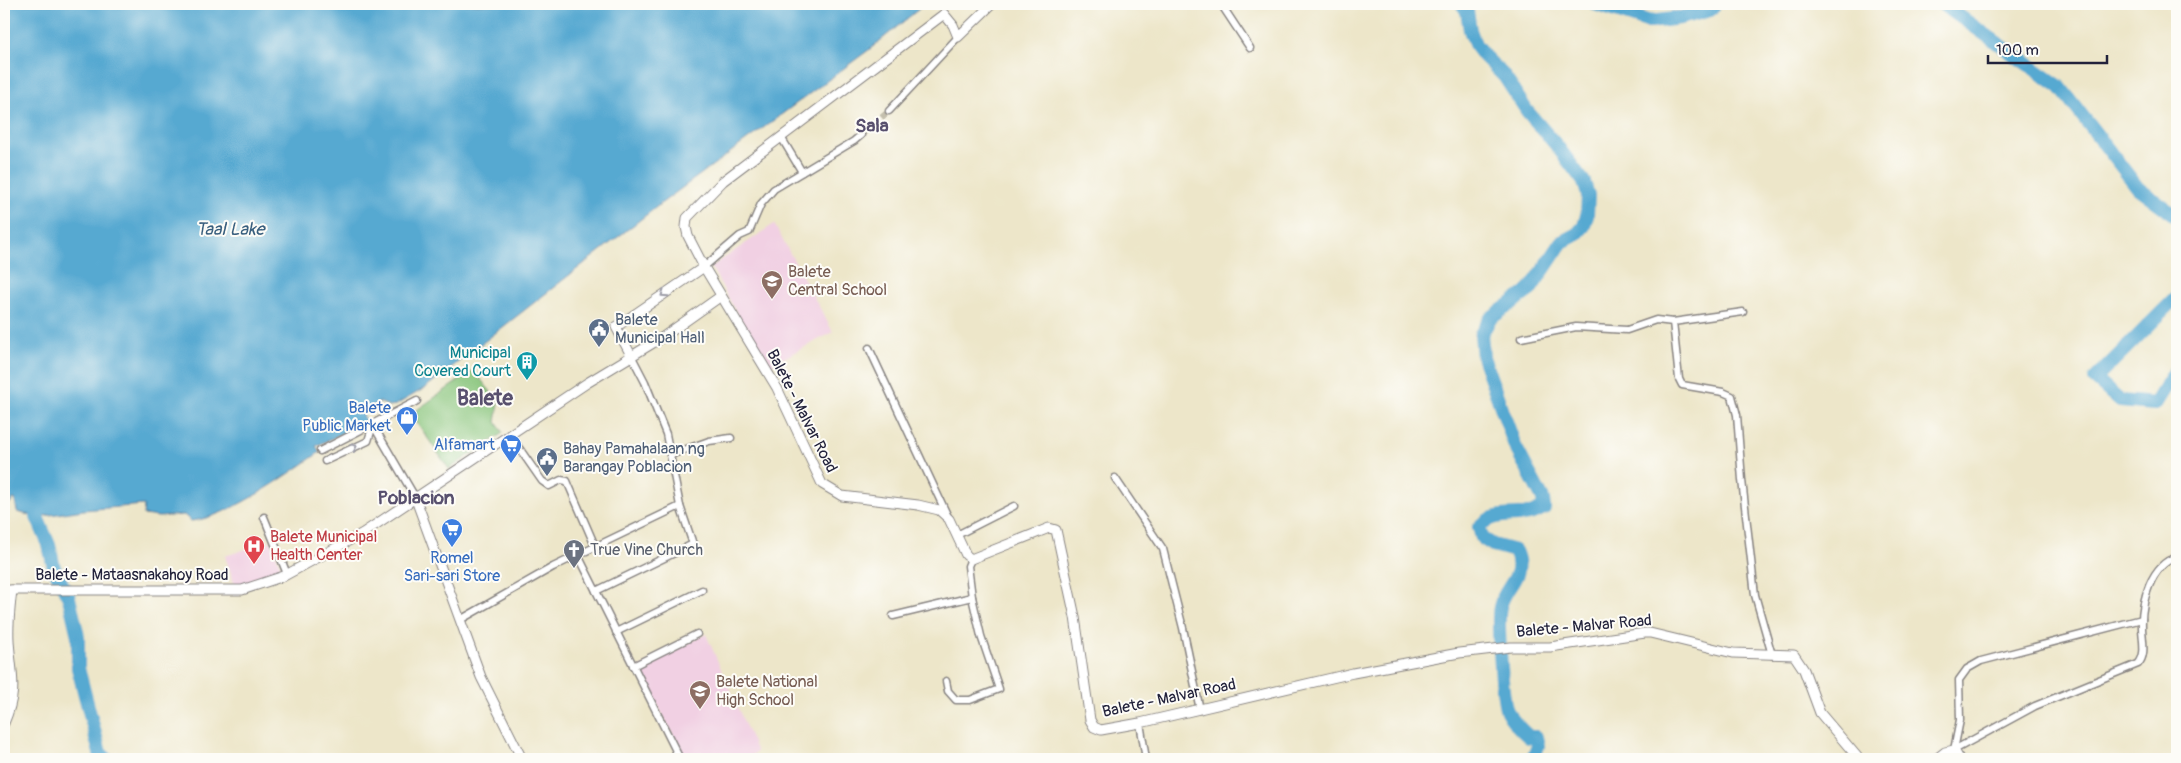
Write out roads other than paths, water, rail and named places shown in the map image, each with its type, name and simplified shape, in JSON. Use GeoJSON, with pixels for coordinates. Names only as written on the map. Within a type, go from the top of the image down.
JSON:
{"type":"FeatureCollection","features":[{"type":"Feature","properties":{"kind":"main road"},"geometry":{"type":"LineString","coordinates":[[958,37],[992,4]]}},
{"type":"Feature","properties":{"kind":"main road","name":"Balete - Malvar Road"},"geometry":{"type":"LineString","coordinates":[[949,519],[939,510],[918,505],[842,496],[822,484],[777,388],[704,267],[688,236],[686,227],[687,218],[723,181],[944,14],[958,37]]}},
{"type":"Feature","properties":{"kind":"main road"},"geometry":{"type":"LineString","coordinates":[[704,267],[616,327],[632,356],[722,296]]}},
{"type":"Feature","properties":{"kind":"main road","name":"Balete - Mataasnakahoy Road"},"geometry":{"type":"LineString","coordinates":[[8,590],[242,590],[256,587],[287,574],[363,533],[587,383],[632,356]]}},
{"type":"Feature","properties":{"kind":"main road"},"geometry":{"type":"LineString","coordinates":[[415,497],[481,677],[522,759]]}},
{"type":"Feature","properties":{"kind":"main road"},"geometry":{"type":"LineString","coordinates":[[949,519],[966,555],[971,559]]}},
{"type":"Feature","properties":{"kind":"main road","name":"Balete - Malvar Road"},"geometry":{"type":"LineString","coordinates":[[971,559],[1049,528],[1056,530],[1075,617],[1090,720],[1094,727],[1101,730],[1200,710],[1238,698],[1353,673],[1512,647],[1550,647],[1650,633],[1733,653],[1772,655],[1790,653],[1798,658],[1820,713],[1859,759]]}},
{"type":"Feature","properties":{"kind":"main road"},"geometry":{"type":"LineString","coordinates":[[4,723],[12,704],[14,688],[9,641],[8,590]]}},
{"type":"Feature","properties":{"kind":"main road"},"geometry":{"type":"LineString","coordinates":[[1936,759],[1945,752],[1954,750],[1959,759]]}},
{"type":"Feature","properties":{"kind":"street"},"geometry":{"type":"LineString","coordinates":[[1221,4],[1250,48]]}},
{"type":"Feature","properties":{"kind":"street"},"geometry":{"type":"LineString","coordinates":[[888,111],[958,37]]}},
{"type":"Feature","properties":{"kind":"street"},"geometry":{"type":"LineString","coordinates":[[704,267],[740,236],[749,232],[761,204],[774,190],[854,142],[861,135]]}},
{"type":"Feature","properties":{"kind":"street"},"geometry":{"type":"LineString","coordinates":[[781,137],[802,172]]}},
{"type":"Feature","properties":{"kind":"street"},"geometry":{"type":"LineString","coordinates":[[1521,338],[1576,326],[1627,330],[1656,320],[1672,322],[1743,312]]}},
{"type":"Feature","properties":{"kind":"street"},"geometry":{"type":"LineString","coordinates":[[1672,322],[1678,374],[1682,385],[1723,392],[1732,396],[1734,402],[1755,595],[1772,655]]}},
{"type":"Feature","properties":{"kind":"street"},"geometry":{"type":"LineString","coordinates":[[869,348],[949,519]]}},
{"type":"Feature","properties":{"kind":"street"},"geometry":{"type":"LineString","coordinates":[[596,591],[693,544],[680,506],[666,434],[645,382],[632,356]]}},
{"type":"Feature","properties":{"kind":"street"},"geometry":{"type":"LineString","coordinates":[[320,451],[376,424],[416,401]]}},
{"type":"Feature","properties":{"kind":"street"},"geometry":{"type":"LineString","coordinates":[[326,461],[368,441],[376,424]]}},
{"type":"Feature","properties":{"kind":"street"},"geometry":{"type":"LineString","coordinates":[[376,424],[415,497]]}},
{"type":"Feature","properties":{"kind":"street"},"geometry":{"type":"LineString","coordinates":[[510,435],[542,481],[549,486],[561,480],[567,481],[595,546]]}},
{"type":"Feature","properties":{"kind":"street"},"geometry":{"type":"LineString","coordinates":[[670,456],[709,441],[731,438]]}},
{"type":"Feature","properties":{"kind":"street"},"geometry":{"type":"LineString","coordinates":[[1115,478],[1163,549],[1200,710]]}},
{"type":"Feature","properties":{"kind":"street"},"geometry":{"type":"LineString","coordinates":[[460,620],[578,554],[680,506]]}},
{"type":"Feature","properties":{"kind":"street"},"geometry":{"type":"LineString","coordinates":[[957,535],[1014,506]]}},
{"type":"Feature","properties":{"kind":"street"},"geometry":{"type":"LineString","coordinates":[[264,517],[287,574]]}},
{"type":"Feature","properties":{"kind":"street"},"geometry":{"type":"LineString","coordinates":[[578,554],[680,759]]}},
{"type":"Feature","properties":{"kind":"street"},"geometry":{"type":"LineString","coordinates":[[1954,750],[2035,706],[2138,664],[2143,657],[2142,619],[2146,594],[2156,574],[2166,562],[2177,557]]}},
{"type":"Feature","properties":{"kind":"street"},"geometry":{"type":"LineString","coordinates":[[946,682],[948,692],[956,700],[970,700],[999,689],[981,636],[972,597],[968,566],[971,559]]}},
{"type":"Feature","properties":{"kind":"street"},"geometry":{"type":"LineString","coordinates":[[616,632],[702,590]]}},
{"type":"Feature","properties":{"kind":"street"},"geometry":{"type":"LineString","coordinates":[[893,616],[972,597]]}},
{"type":"Feature","properties":{"kind":"street"},"geometry":{"type":"LineString","coordinates":[[1954,750],[1960,720],[1959,680],[1967,668],[1981,661],[2142,619]]}},
{"type":"Feature","properties":{"kind":"street"},"geometry":{"type":"LineString","coordinates":[[633,666],[697,634]]}},
{"type":"Feature","properties":{"kind":"street"},"geometry":{"type":"LineString","coordinates":[[1140,723],[1146,759]]}},
{"type":"Feature","properties":{"kind":"water","name":"Taal Lake"},"geometry":{"type":"Polygon","coordinates":[[[4,4],[925,4],[870,49],[659,205],[425,388],[396,405],[389,406],[379,402],[362,412],[366,422],[316,446],[320,452],[258,494],[222,512],[191,521],[184,515],[159,517],[143,515],[144,505],[83,510],[37,517],[17,512],[15,499],[11,503],[4,503],[4,4]]]}},
{"type":"Feature","properties":{"kind":"waterway"},"geometry":{"type":"LineString","coordinates":[[1462,4],[1467,11],[1470,30],[1475,44],[1504,76],[1527,111],[1584,182],[1588,195],[1587,215],[1584,226],[1577,234],[1562,242],[1530,290],[1491,318],[1481,334],[1483,357],[1515,446],[1543,499],[1544,508],[1535,513],[1496,517],[1479,527],[1482,538],[1493,545],[1515,551],[1518,560],[1517,574],[1506,592],[1499,614],[1502,677],[1505,704],[1509,715],[1516,725],[1529,737],[1536,737],[1538,746],[1533,759]]}},
{"type":"Feature","properties":{"kind":"waterway"},"geometry":{"type":"LineString","coordinates":[[1595,4],[1650,22],[1680,18],[1710,10],[1715,4]]}},
{"type":"Feature","properties":{"kind":"waterway"},"geometry":{"type":"LineString","coordinates":[[1942,4],[2060,87],[2138,188],[2177,217]]}},
{"type":"Feature","properties":{"kind":"waterway"},"geometry":{"type":"LineString","coordinates":[[2177,297],[2095,379],[2120,401],[2155,404],[2177,368]]}},
{"type":"Feature","properties":{"kind":"waterway"},"geometry":{"type":"LineString","coordinates":[[37,517],[49,545],[54,568],[69,598],[78,636],[78,668],[100,753],[107,759]]}},
{"type":"Feature","properties":{"kind":"tunnel"},"geometry":{"type":"LineString","coordinates":[[861,135],[889,111]]}},
{"type":"Feature","properties":{"kind":"place","name":"Balete Central School"},"geometry":{"type":"Point","coordinates":[772,300]}},
{"type":"Feature","properties":{"kind":"place","name":"Balete Municipal Hall"},"geometry":{"type":"Point","coordinates":[599,348]}},
{"type":"Feature","properties":{"kind":"place","name":"Municipal Covered Court"},"geometry":{"type":"Point","coordinates":[527,381]}},
{"type":"Feature","properties":{"kind":"place","name":"Balete Public Market"},"geometry":{"type":"Point","coordinates":[407,436]}},
{"type":"Feature","properties":{"kind":"place","name":"Alfamart"},"geometry":{"type":"Point","coordinates":[511,464]}},
{"type":"Feature","properties":{"kind":"place","name":"Bahay Pamahalaan ng Barangay Poblacion"},"geometry":{"type":"Point","coordinates":[547,477]}},
{"type":"Feature","properties":{"kind":"place","name":"Romel Sari-sari Store"},"geometry":{"type":"Point","coordinates":[452,548]}},
{"type":"Feature","properties":{"kind":"place","name":"Balete Municipal Health Center"},"geometry":{"type":"Point","coordinates":[254,565]}},
{"type":"Feature","properties":{"kind":"place","name":"True Vine Church"},"geometry":{"type":"Point","coordinates":[574,569]}},
{"type":"Feature","properties":{"kind":"place","name":"Balete National High School"},"geometry":{"type":"Point","coordinates":[700,710]}},
{"type":"Feature","properties":{"kind":"district","name":"Sala"},"geometry":{"type":"Point","coordinates":[872,126]}},
{"type":"Feature","properties":{"kind":"district","name":"Balete"},"geometry":{"type":"Point","coordinates":[485,398]}},
{"type":"Feature","properties":{"kind":"district","name":"Poblacion"},"geometry":{"type":"Point","coordinates":[416,498]}}]}
